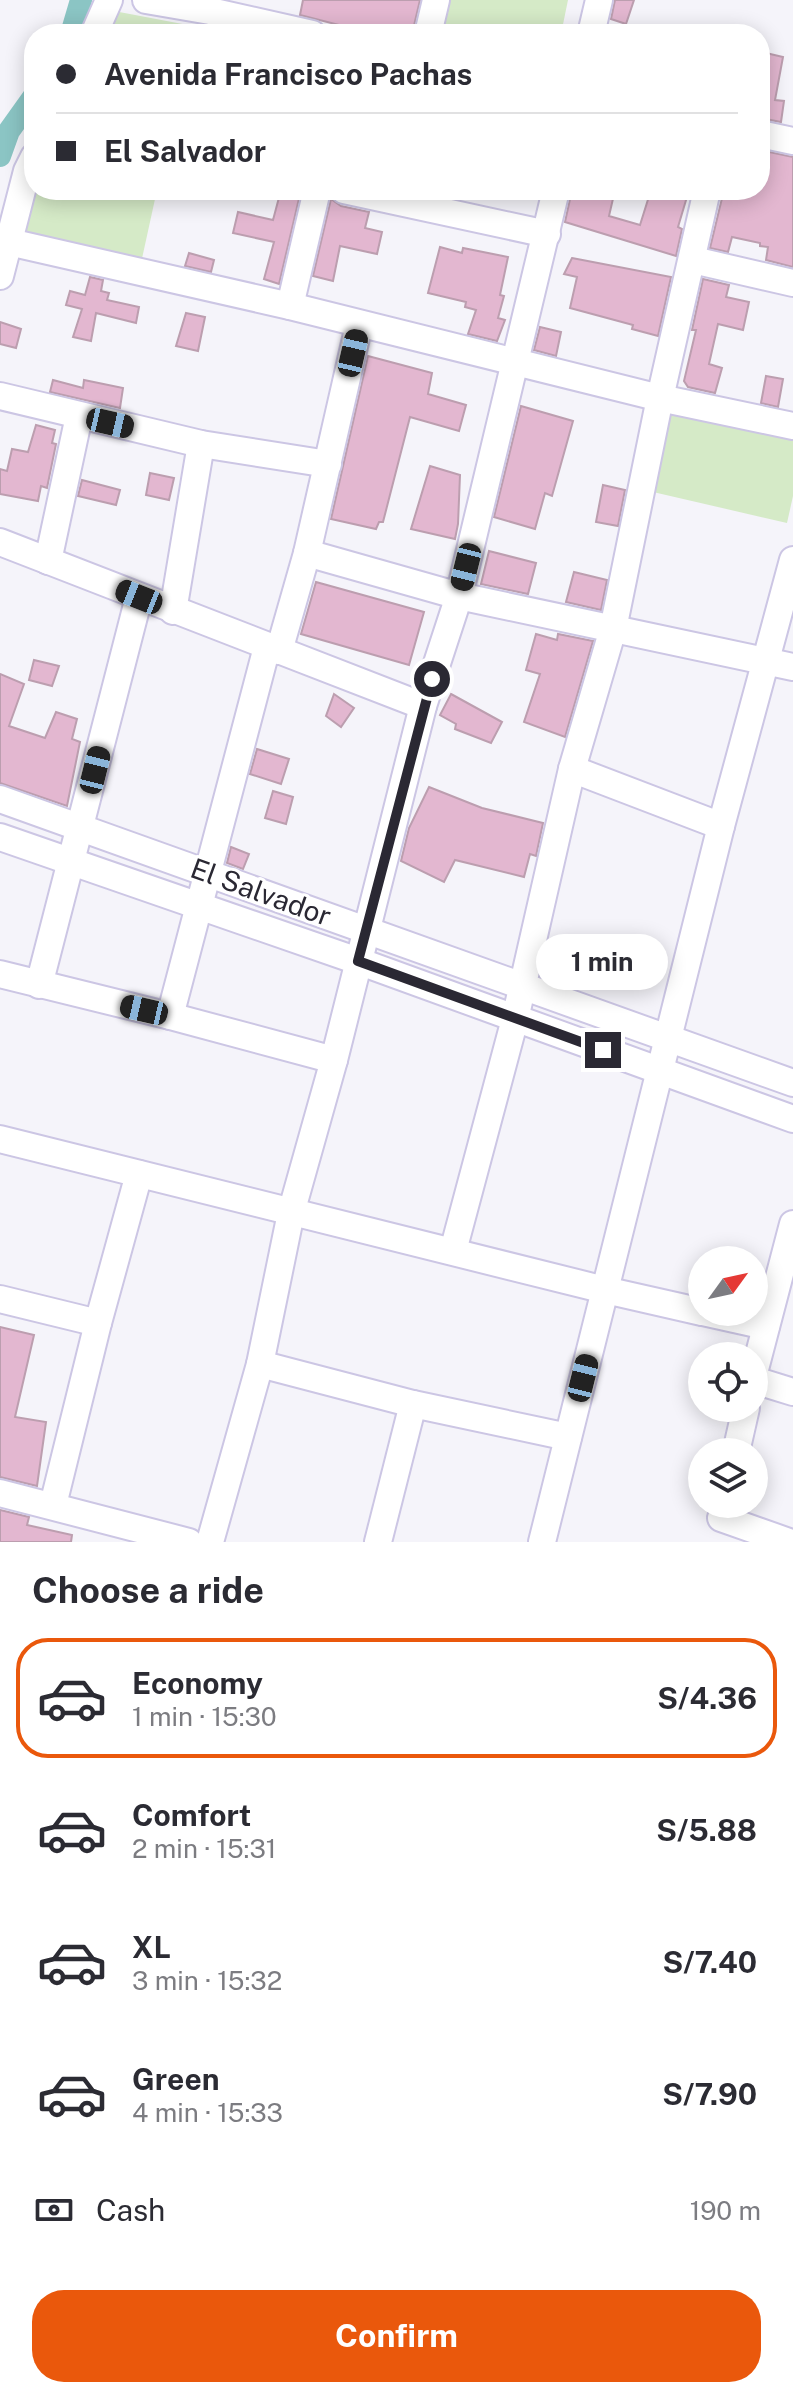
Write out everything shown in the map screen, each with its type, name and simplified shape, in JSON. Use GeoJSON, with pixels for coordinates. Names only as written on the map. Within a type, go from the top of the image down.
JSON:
{"type":"FeatureCollection","features":[{"type":"Feature","properties":{"kind":"street"},"geometry":{"type":"LineString","coordinates":[[98,24],[109,0]]}},
{"type":"Feature","properties":{"kind":"street"},"geometry":{"type":"LineString","coordinates":[[146,0],[263,24]]}},
{"type":"Feature","properties":{"kind":"street"},"geometry":{"type":"LineString","coordinates":[[430,24],[436,0]]}},
{"type":"Feature","properties":{"kind":"street"},"geometry":{"type":"LineString","coordinates":[[593,24],[599,0]]}},
{"type":"Feature","properties":{"kind":"street"},"geometry":{"type":"LineString","coordinates":[[770,136],[793,141]]}},
{"type":"Feature","properties":{"kind":"street"},"geometry":{"type":"LineString","coordinates":[[0,276],[24,183]]}},
{"type":"Feature","properties":{"kind":"street"},"geometry":{"type":"LineString","coordinates":[[290,306],[315,200]]}},
{"type":"Feature","properties":{"kind":"street"},"geometry":{"type":"LineString","coordinates":[[390,200],[547,234]]}},
{"type":"Feature","properties":{"kind":"street"},"geometry":{"type":"LineString","coordinates":[[210,1542],[260,1364],[291,1213],[334,1060],[423,706],[459,596],[554,200]]}},
{"type":"Feature","properties":{"kind":"street"},"geometry":{"type":"LineString","coordinates":[[453,1251],[515,1019],[572,769],[613,629],[660,398],[705,200]]}},
{"type":"Feature","properties":{"kind":"street"},"geometry":{"type":"LineString","coordinates":[[9,242],[290,306],[660,398],[793,426]]}},
{"type":"Feature","properties":{"kind":"street"},"geometry":{"type":"LineString","coordinates":[[693,260],[793,283]]}},
{"type":"Feature","properties":{"kind":"street"},"geometry":{"type":"LineString","coordinates":[[170,1016],[273,649],[307,553],[359,325]]}},
{"type":"Feature","properties":{"kind":"street"},"geometry":{"type":"LineString","coordinates":[[0,396],[201,444],[328,464]]}},
{"type":"Feature","properties":{"kind":"street"},"geometry":{"type":"LineString","coordinates":[[48,561],[79,416]]}},
{"type":"Feature","properties":{"kind":"street"},"geometry":{"type":"LineString","coordinates":[[173,611],[201,444]]}},
{"type":"Feature","properties":{"kind":"street"},"geometry":{"type":"LineString","coordinates":[[0,542],[423,706]]}},
{"type":"Feature","properties":{"kind":"street"},"geometry":{"type":"LineString","coordinates":[[307,553],[459,596],[793,667]]}},
{"type":"Feature","properties":{"kind":"street"},"geometry":{"type":"LineString","coordinates":[[542,1542],[721,826],[793,560]]}},
{"type":"Feature","properties":{"kind":"street"},"geometry":{"type":"LineString","coordinates":[[39,985],[139,597]]}},
{"type":"Feature","properties":{"kind":"street"},"geometry":{"type":"LineString","coordinates":[[572,769],[721,826]]}},
{"type":"Feature","properties":{"kind":"street","name":"El Salvador"},"geometry":{"type":"LineString","coordinates":[[0,799],[793,1083]]}},
{"type":"Feature","properties":{"kind":"street","name":"El Salvador"},"geometry":{"type":"LineString","coordinates":[[0,837],[358,961],[793,1119]]}},
{"type":"Feature","properties":{"kind":"street"},"geometry":{"type":"LineString","coordinates":[[0,974],[334,1060]]}},
{"type":"Feature","properties":{"kind":"street"},"geometry":{"type":"LineString","coordinates":[[0,1139],[688,1309]]}},
{"type":"Feature","properties":{"kind":"street"},"geometry":{"type":"LineString","coordinates":[[53,1505],[139,1174]]}},
{"type":"Feature","properties":{"kind":"street"},"geometry":{"type":"LineString","coordinates":[[768,1319],[792,1231]]}},
{"type":"Feature","properties":{"kind":"street"},"geometry":{"type":"LineString","coordinates":[[0,1299],[98,1323]]}},
{"type":"Feature","properties":{"kind":"street"},"geometry":{"type":"LineString","coordinates":[[762,1342],[766,1326]]}},
{"type":"Feature","properties":{"kind":"street"},"geometry":{"type":"LineString","coordinates":[[260,1364],[413,1404],[568,1437]]}},
{"type":"Feature","properties":{"kind":"street"},"geometry":{"type":"LineString","coordinates":[[768,1384],[793,1392]]}},
{"type":"Feature","properties":{"kind":"street"},"geometry":{"type":"LineString","coordinates":[[378,1542],[413,1404]]}},
{"type":"Feature","properties":{"kind":"street"},"geometry":{"type":"LineString","coordinates":[[0,1493],[189,1542]]}},
{"type":"Feature","properties":{"kind":"street"},"geometry":{"type":"LineString","coordinates":[[720,1521],[789,1542]]}},
{"type":"Feature","properties":{"kind":"green space"},"geometry":{"type":"Polygon","coordinates":[[[450,0],[568,0],[563,24],[445,24],[450,0]]]}},
{"type":"Feature","properties":{"kind":"green space"},"geometry":{"type":"Polygon","coordinates":[[[114,11],[182,24],[107,24],[114,11]]]}},
{"type":"Feature","properties":{"kind":"green space"},"geometry":{"type":"Polygon","coordinates":[[[31,200],[155,200],[141,263],[21,232],[31,200]]]}},
{"type":"Feature","properties":{"kind":"green space"},"geometry":{"type":"Polygon","coordinates":[[[671,412],[793,440],[793,496],[787,523],[653,492],[671,412]]]}},
{"type":"Feature","properties":{"kind":"building"},"geometry":{"type":"Polygon","coordinates":[[[303,0],[420,0],[414,24],[335,24],[300,15],[303,0]]]}},
{"type":"Feature","properties":{"kind":"building"},"geometry":{"type":"Polygon","coordinates":[[[615,0],[634,0],[626,24],[611,19],[615,0]]]}},
{"type":"Feature","properties":{"kind":"building"},"geometry":{"type":"Polygon","coordinates":[[[770,54],[783,57],[775,100],[784,101],[781,122],[770,120],[770,54]]]}},
{"type":"Feature","properties":{"kind":"building"},"geometry":{"type":"Polygon","coordinates":[[[770,152],[793,157],[793,267],[766,260],[768,247],[760,246],[760,243],[732,237],[728,252],[710,248],[722,200],[770,200],[770,152]]]}},
{"type":"Feature","properties":{"kind":"building"},"geometry":{"type":"Polygon","coordinates":[[[278,200],[299,200],[279,284],[264,279],[274,242],[233,233],[238,212],[273,220],[278,200]]]}},
{"type":"Feature","properties":{"kind":"building"},"geometry":{"type":"Polygon","coordinates":[[[331,200],[341,206],[369,212],[365,228],[382,232],[377,254],[340,246],[333,281],[313,276],[331,200]]]}},
{"type":"Feature","properties":{"kind":"building"},"geometry":{"type":"Polygon","coordinates":[[[570,200],[613,200],[609,216],[640,225],[648,200],[686,200],[678,227],[682,229],[676,256],[565,222],[570,200]]]}},
{"type":"Feature","properties":{"kind":"building"},"geometry":{"type":"Polygon","coordinates":[[[440,247],[462,253],[463,248],[508,257],[498,318],[505,320],[497,341],[468,334],[476,310],[465,307],[466,302],[428,293],[440,247]]]}},
{"type":"Feature","properties":{"kind":"building"},"geometry":{"type":"Polygon","coordinates":[[[189,253],[214,260],[211,272],[185,266],[189,253]]]}},
{"type":"Feature","properties":{"kind":"building"},"geometry":{"type":"Polygon","coordinates":[[[572,258],[671,277],[658,336],[632,329],[633,325],[570,308],[577,277],[564,274],[572,258]]]}},
{"type":"Feature","properties":{"kind":"building"},"geometry":{"type":"Polygon","coordinates":[[[90,277],[103,280],[101,291],[109,293],[107,300],[139,307],[136,323],[96,313],[91,341],[73,337],[82,309],[66,305],[70,291],[85,295],[90,277]]]}},
{"type":"Feature","properties":{"kind":"building"},"geometry":{"type":"Polygon","coordinates":[[[703,279],[729,285],[726,297],[749,302],[743,330],[718,324],[709,364],[722,368],[715,393],[688,387],[684,381],[696,330],[692,330],[703,279]]]}},
{"type":"Feature","properties":{"kind":"building"},"geometry":{"type":"Polygon","coordinates":[[[186,313],[205,317],[198,351],[176,346],[186,313]]]}},
{"type":"Feature","properties":{"kind":"building"},"geometry":{"type":"Polygon","coordinates":[[[0,322],[21,329],[16,348],[0,344],[0,322]]]}},
{"type":"Feature","properties":{"kind":"building"},"geometry":{"type":"Polygon","coordinates":[[[540,327],[561,332],[556,356],[534,350],[540,327]]]}},
{"type":"Feature","properties":{"kind":"building"},"geometry":{"type":"Polygon","coordinates":[[[368,356],[432,373],[428,394],[466,405],[459,431],[410,417],[383,522],[379,522],[376,529],[331,519],[368,356]]]}},
{"type":"Feature","properties":{"kind":"building"},"geometry":{"type":"Polygon","coordinates":[[[766,376],[783,379],[778,407],[761,403],[766,376]]]}},
{"type":"Feature","properties":{"kind":"building"},"geometry":{"type":"Polygon","coordinates":[[[53,380],[83,388],[84,380],[123,388],[120,408],[50,392],[53,380]]]}},
{"type":"Feature","properties":{"kind":"building"},"geometry":{"type":"Polygon","coordinates":[[[521,406],[573,421],[552,496],[545,493],[535,529],[494,517],[521,406]]]}},
{"type":"Feature","properties":{"kind":"building"},"geometry":{"type":"Polygon","coordinates":[[[36,425],[55,430],[52,443],[56,444],[47,488],[41,486],[38,501],[0,494],[0,469],[7,471],[12,449],[28,452],[36,425]]]}},
{"type":"Feature","properties":{"kind":"building"},"geometry":{"type":"Polygon","coordinates":[[[430,466],[460,475],[455,539],[411,529],[430,466]]]}},
{"type":"Feature","properties":{"kind":"building"},"geometry":{"type":"Polygon","coordinates":[[[150,473],[174,478],[169,500],[146,495],[150,473]]]}},
{"type":"Feature","properties":{"kind":"building"},"geometry":{"type":"Polygon","coordinates":[[[82,480],[120,490],[116,505],[78,496],[82,480]]]}},
{"type":"Feature","properties":{"kind":"building"},"geometry":{"type":"Polygon","coordinates":[[[603,485],[625,490],[618,526],[596,522],[603,485]]]}},
{"type":"Feature","properties":{"kind":"building"},"geometry":{"type":"Polygon","coordinates":[[[489,551],[536,563],[528,594],[481,584],[489,551]]]}},
{"type":"Feature","properties":{"kind":"building"},"geometry":{"type":"Polygon","coordinates":[[[574,572],[607,580],[601,610],[566,602],[574,572]]]}},
{"type":"Feature","properties":{"kind":"building"},"geometry":{"type":"Polygon","coordinates":[[[316,582],[424,612],[409,665],[301,634],[316,582]]]}},
{"type":"Feature","properties":{"kind":"building"},"geometry":{"type":"Polygon","coordinates":[[[536,634],[557,640],[558,634],[593,641],[565,737],[524,722],[540,674],[526,670],[536,634]]]}},
{"type":"Feature","properties":{"kind":"building"},"geometry":{"type":"Polygon","coordinates":[[[34,660],[59,666],[52,686],[29,680],[34,660]]]}},
{"type":"Feature","properties":{"kind":"building"},"geometry":{"type":"Polygon","coordinates":[[[0,674],[24,684],[9,726],[45,738],[56,712],[77,719],[72,739],[80,742],[67,806],[0,783],[0,674]]]}},
{"type":"Feature","properties":{"kind":"building"},"geometry":{"type":"Polygon","coordinates":[[[334,694],[354,708],[341,727],[326,716],[334,694]]]}},
{"type":"Feature","properties":{"kind":"building"},"geometry":{"type":"Polygon","coordinates":[[[451,694],[502,722],[491,743],[455,729],[456,724],[440,715],[451,694]]]}},
{"type":"Feature","properties":{"kind":"building"},"geometry":{"type":"Polygon","coordinates":[[[257,749],[289,759],[281,784],[250,774],[257,749]]]}},
{"type":"Feature","properties":{"kind":"building"},"geometry":{"type":"Polygon","coordinates":[[[429,787],[482,808],[543,823],[536,856],[530,854],[524,877],[455,860],[444,882],[401,861],[409,828],[429,787]]]}},
{"type":"Feature","properties":{"kind":"building"},"geometry":{"type":"Polygon","coordinates":[[[273,791],[293,797],[286,824],[265,818],[273,791]]]}},
{"type":"Feature","properties":{"kind":"building"},"geometry":{"type":"Polygon","coordinates":[[[231,847],[249,854],[243,869],[227,863],[231,847]]]}},
{"type":"Feature","properties":{"kind":"building"},"geometry":{"type":"Polygon","coordinates":[[[0,1327],[34,1335],[15,1417],[46,1422],[37,1486],[0,1477],[0,1327]]]}},
{"type":"Feature","properties":{"kind":"building"},"geometry":{"type":"Polygon","coordinates":[[[0,1510],[29,1517],[27,1525],[72,1535],[71,1542],[0,1542],[0,1510]]]}},
{"type":"Feature","properties":{"kind":"waterway"},"geometry":{"type":"LineString","coordinates":[[74,24],[81,0]]}},
{"type":"Feature","properties":{"kind":"waterway"},"geometry":{"type":"LineString","coordinates":[[0,156],[9,131],[24,110]]}},
{"type":"Feature","properties":{"kind":"route"},"geometry":{"type":"LineString","coordinates":[[432,679],[415,734],[358,961],[603,1050]]}}]}
